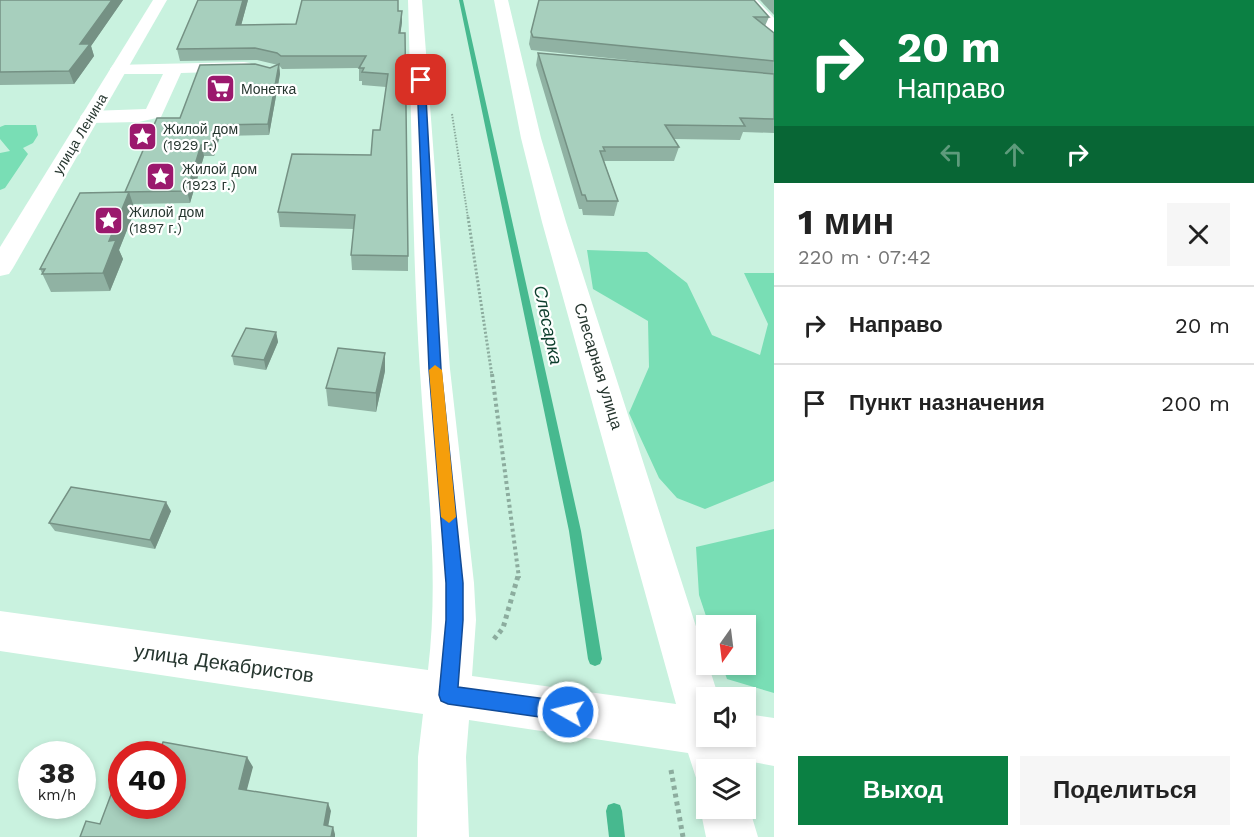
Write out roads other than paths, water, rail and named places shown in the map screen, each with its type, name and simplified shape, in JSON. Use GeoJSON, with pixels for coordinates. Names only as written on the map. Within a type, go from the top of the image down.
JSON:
{"type":"FeatureCollection","features":[{"type":"Feature","properties":{"kind":"street","name":"улица Ленина"},"geometry":{"type":"LineString","coordinates":[[0,268],[160,0]]}},
{"type":"Feature","properties":{"kind":"street"},"geometry":{"type":"LineString","coordinates":[[415,0],[435,369],[454,583],[455,620],[442,757],[443,837]]}},
{"type":"Feature","properties":{"kind":"street","name":"Слесарная улица"},"geometry":{"type":"LineString","coordinates":[[501,0],[521,57],[531,138],[554,222],[696,698]]}},
{"type":"Feature","properties":{"kind":"street"},"geometry":{"type":"LineString","coordinates":[[749,0],[774,27]]}},
{"type":"Feature","properties":{"kind":"street"},"geometry":{"type":"LineString","coordinates":[[90,117],[139,116],[154,112],[175,68]]}},
{"type":"Feature","properties":{"kind":"street"},"geometry":{"type":"LineString","coordinates":[[119,69],[264,68]]}},
{"type":"Feature","properties":{"kind":"street","name":"улица Декабристов"},"geometry":{"type":"LineString","coordinates":[[0,631],[696,730]]}},
{"type":"Feature","properties":{"kind":"street"},"geometry":{"type":"LineString","coordinates":[[756,739],[774,742]]}},
{"type":"Feature","properties":{"kind":"street"},"geometry":{"type":"LineString","coordinates":[[728,819],[732,837]]}},
{"type":"Feature","properties":{"kind":"waterway","name":"Слесарка"},"geometry":{"type":"LineString","coordinates":[[461,0],[575,531],[595,659]]}},
{"type":"Feature","properties":{"kind":"waterway","name":"Слесарка"},"geometry":{"type":"LineString","coordinates":[[614,811],[617,837]]}},
{"type":"Feature","properties":{"kind":"place","name":"Монетка"},"geometry":{"type":"Point","coordinates":[220,89]}},
{"type":"Feature","properties":{"kind":"place","name":"Жилой дом (1929 г.)"},"geometry":{"type":"Point","coordinates":[142,137]}},
{"type":"Feature","properties":{"kind":"place","name":"Жилой дом (1923 г.)"},"geometry":{"type":"Point","coordinates":[161,177]}},
{"type":"Feature","properties":{"kind":"place","name":"Жилой дом (1897 г.)"},"geometry":{"type":"Point","coordinates":[108,220]}}]}
